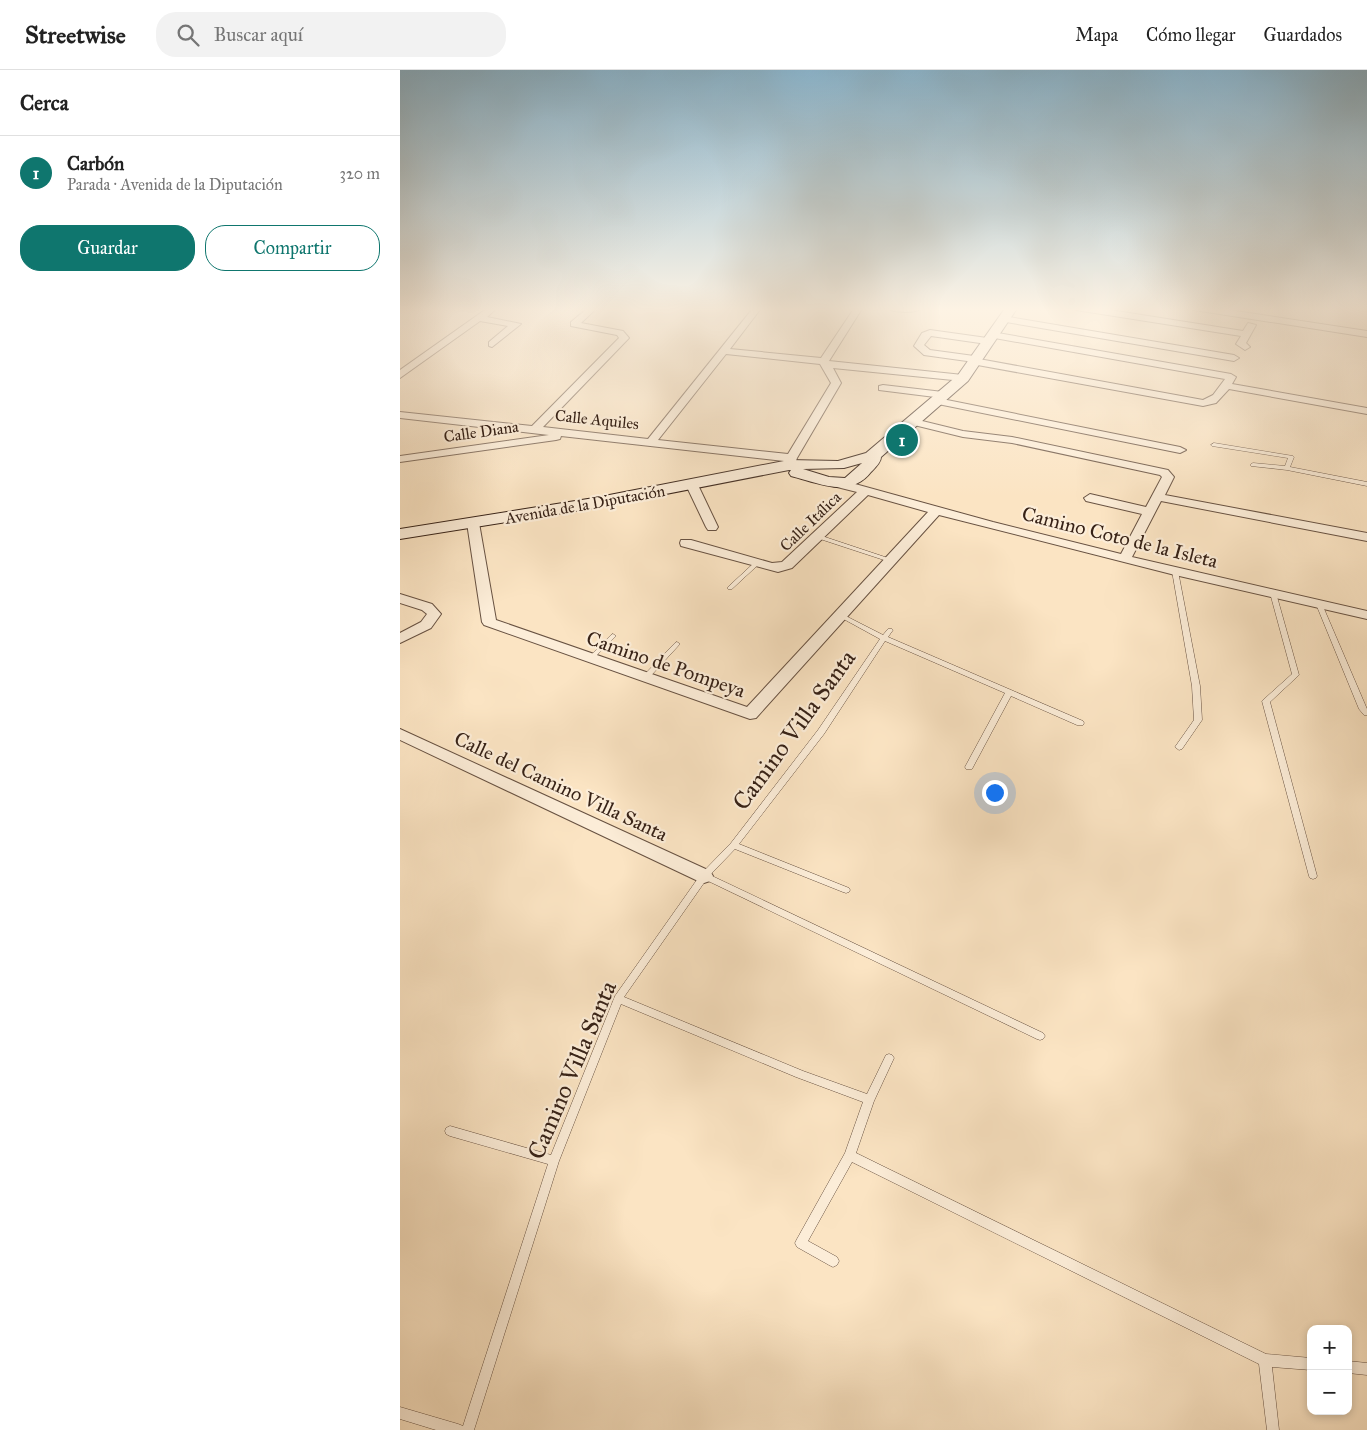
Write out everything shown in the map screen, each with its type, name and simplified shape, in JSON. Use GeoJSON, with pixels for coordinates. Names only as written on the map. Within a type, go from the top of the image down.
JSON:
{"type":"FeatureCollection","features":[{"type":"Feature","properties":{"kind":"street"},"geometry":{"type":"LineString","coordinates":[[535,429],[592,370]]}},
{"type":"Feature","properties":{"kind":"street"},"geometry":{"type":"LineString","coordinates":[[651,442],[707,370]]}},
{"type":"Feature","properties":{"kind":"street"},"geometry":{"type":"LineString","coordinates":[[795,465],[836,383],[829,370]]}},
{"type":"Feature","properties":{"kind":"street"},"geometry":{"type":"LineString","coordinates":[[898,370],[963,378]]}},
{"type":"Feature","properties":{"kind":"street","name":"Avenida de la Diputación"},"geometry":{"type":"LineString","coordinates":[[400,534],[692,485],[795,465],[838,464],[872,456],[914,422],[963,378],[967,370]]}},
{"type":"Feature","properties":{"kind":"street"},"geometry":{"type":"LineString","coordinates":[[1029,370],[1203,403],[1212,401],[1230,387],[1231,377],[1193,370]]}},
{"type":"Feature","properties":{"kind":"street"},"geometry":{"type":"LineString","coordinates":[[1230,387],[1367,411]]}},
{"type":"Feature","properties":{"kind":"street"},"geometry":{"type":"LineString","coordinates":[[883,388],[940,398],[1180,450]]}},
{"type":"Feature","properties":{"kind":"street","name":"Calle Aquiles"},"geometry":{"type":"LineString","coordinates":[[400,415],[651,442],[795,465]]}},
{"type":"Feature","properties":{"kind":"street"},"geometry":{"type":"LineString","coordinates":[[914,422],[963,434],[1012,440],[1161,471],[1168,477],[1125,558]]}},
{"type":"Feature","properties":{"kind":"street","name":"Calle Diana"},"geometry":{"type":"LineString","coordinates":[[400,459],[551,438],[565,432]]}},
{"type":"Feature","properties":{"kind":"street","name":"Avenida de la Diputación"},"geometry":{"type":"LineString","coordinates":[[862,480],[874,459],[872,456]]}},
{"type":"Feature","properties":{"kind":"street"},"geometry":{"type":"LineString","coordinates":[[838,464],[858,468],[862,480],[830,481],[821,470],[838,464]]}},
{"type":"Feature","properties":{"kind":"street","name":"Avenida de la Diputación"},"geometry":{"type":"LineString","coordinates":[[795,465],[830,481]]}},
{"type":"Feature","properties":{"kind":"street","name":"Camino Coto de la Isleta"},"geometry":{"type":"LineString","coordinates":[[862,480],[936,512],[1175,571],[1367,615]]}},
{"type":"Feature","properties":{"kind":"street","name":"Calle Itálica"},"geometry":{"type":"LineString","coordinates":[[686,543],[774,568],[785,566],[816,536],[862,480]]}},
{"type":"Feature","properties":{"kind":"street"},"geometry":{"type":"LineString","coordinates":[[692,485],[712,527]]}},
{"type":"Feature","properties":{"kind":"street"},"geometry":{"type":"LineString","coordinates":[[1159,497],[1310,528]]}},
{"type":"Feature","properties":{"kind":"street"},"geometry":{"type":"LineString","coordinates":[[1090,498],[1151,512]]}},
{"type":"Feature","properties":{"kind":"street","name":"Camino de Pompeya"},"geometry":{"type":"LineString","coordinates":[[473,523],[489,622],[750,714],[889,560],[936,512]]}},
{"type":"Feature","properties":{"kind":"street"},"geometry":{"type":"LineString","coordinates":[[1248,512],[1367,537]]}},
{"type":"Feature","properties":{"kind":"street"},"geometry":{"type":"LineString","coordinates":[[400,598],[427,607],[434,614],[426,625],[400,639]]}},
{"type":"Feature","properties":{"kind":"street","name":"Calle del Camino Villa Santa"},"geometry":{"type":"LineString","coordinates":[[400,734],[704,876]]}},
{"type":"Feature","properties":{"kind":"lane"},"geometry":{"type":"LineString","coordinates":[[1214,445],[1291,457],[1287,468]]}},
{"type":"Feature","properties":{"kind":"lane"},"geometry":{"type":"LineString","coordinates":[[1253,465],[1287,468],[1367,484]]}},
{"type":"Feature","properties":{"kind":"lane"},"geometry":{"type":"LineString","coordinates":[[816,536],[889,560]]}},
{"type":"Feature","properties":{"kind":"lane"},"geometry":{"type":"LineString","coordinates":[[730,588],[758,563]]}},
{"type":"Feature","properties":{"kind":"lane"},"geometry":{"type":"LineString","coordinates":[[1175,571],[1196,686],[1198,720],[1179,747]]}},
{"type":"Feature","properties":{"kind":"lane"},"geometry":{"type":"LineString","coordinates":[[1273,593],[1296,675],[1266,701],[1313,876]]}},
{"type":"Feature","properties":{"kind":"lane"},"geometry":{"type":"LineString","coordinates":[[1319,604],[1363,708],[1367,713]]}},
{"type":"Feature","properties":{"kind":"lane","name":"Camino Villa Santa"},"geometry":{"type":"LineString","coordinates":[[468,1430],[554,1162],[618,999],[704,876],[734,845],[821,732],[887,634],[840,614]]}},
{"type":"Feature","properties":{"kind":"lane"},"geometry":{"type":"LineString","coordinates":[[887,634],[1080,724]]}},
{"type":"Feature","properties":{"kind":"lane"},"geometry":{"type":"LineString","coordinates":[[590,659],[613,636]]}},
{"type":"Feature","properties":{"kind":"lane"},"geometry":{"type":"LineString","coordinates":[[644,678],[677,644]]}},
{"type":"Feature","properties":{"kind":"lane"},"geometry":{"type":"LineString","coordinates":[[969,767],[1009,692]]}},
{"type":"Feature","properties":{"kind":"lane"},"geometry":{"type":"LineString","coordinates":[[734,845],[846,890]]}},
{"type":"Feature","properties":{"kind":"lane"},"geometry":{"type":"LineString","coordinates":[[704,876],[1040,1036]]}},
{"type":"Feature","properties":{"kind":"lane"},"geometry":{"type":"LineString","coordinates":[[618,999],[800,1074],[869,1100]]}},
{"type":"Feature","properties":{"kind":"lane"},"geometry":{"type":"LineString","coordinates":[[833,1261],[801,1243],[850,1155],[869,1100],[890,1058]]}},
{"type":"Feature","properties":{"kind":"lane"},"geometry":{"type":"LineString","coordinates":[[450,1131],[554,1162]]}},
{"type":"Feature","properties":{"kind":"lane"},"geometry":{"type":"LineString","coordinates":[[850,1155],[1265,1360],[1307,1364]]}},
{"type":"Feature","properties":{"kind":"lane"},"geometry":{"type":"LineString","coordinates":[[1265,1360],[1273,1430]]}},
{"type":"Feature","properties":{"kind":"lane"},"geometry":{"type":"LineString","coordinates":[[1352,1367],[1367,1369]]}},
{"type":"Feature","properties":{"kind":"lane"},"geometry":{"type":"LineString","coordinates":[[400,1413],[458,1430]]}},
{"type":"Feature","properties":{"kind":"place","name":"Carbón"},"geometry":{"type":"Point","coordinates":[902,440]}}]}
